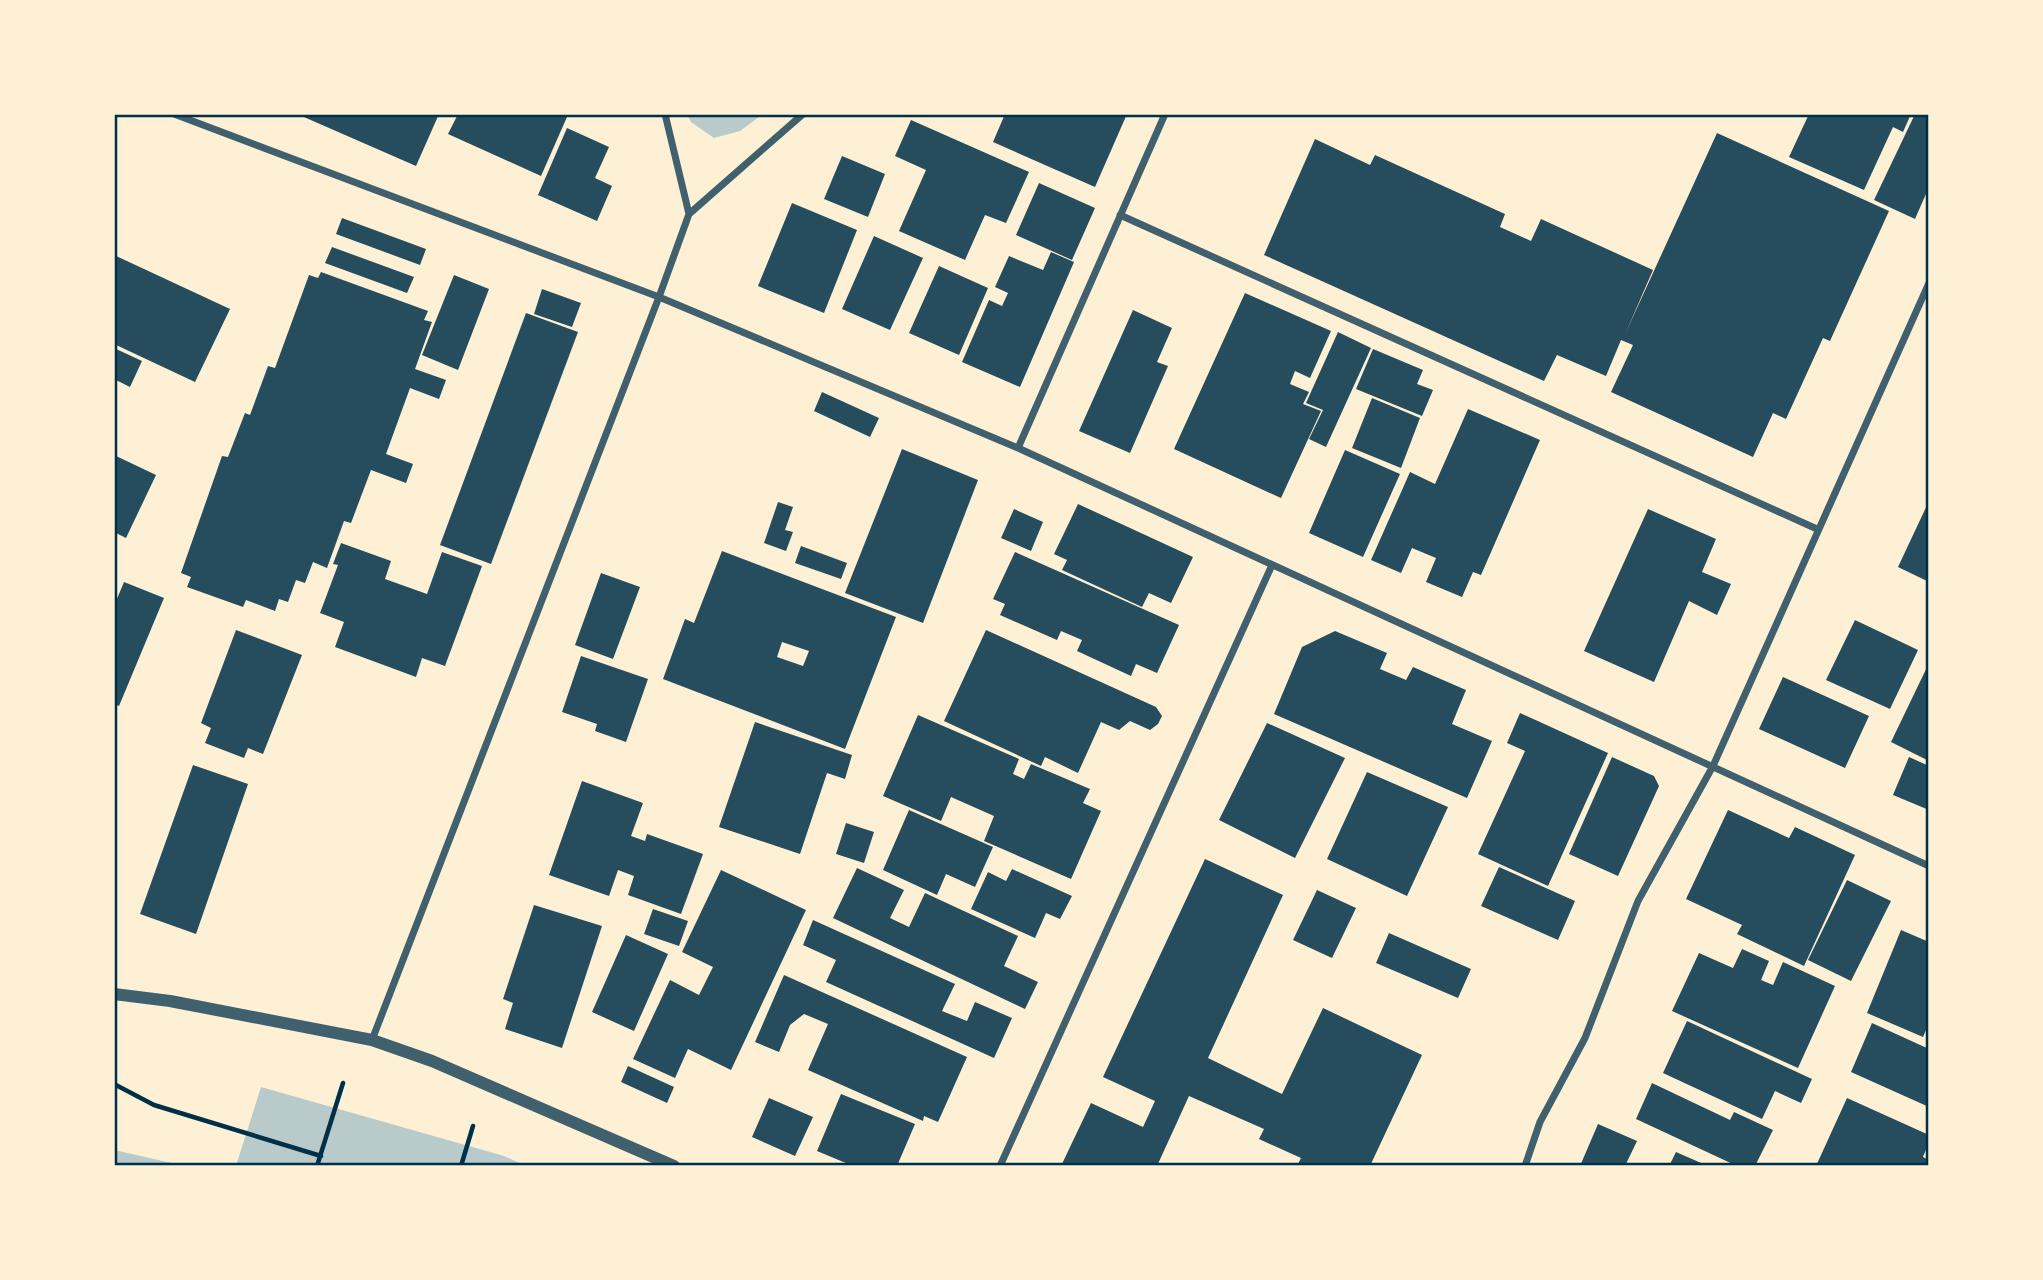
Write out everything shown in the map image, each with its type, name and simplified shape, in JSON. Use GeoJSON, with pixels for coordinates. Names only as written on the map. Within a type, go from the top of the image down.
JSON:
{"type":"FeatureCollection","features":[{"type":"Feature","properties":{"kind":"street"},"geometry":{"type":"LineString","coordinates":[[174,114],[659,297],[1018,448],[1929,866]]}},
{"type":"Feature","properties":{"kind":"street"},"geometry":{"type":"LineString","coordinates":[[665,114],[689,214]]}},
{"type":"Feature","properties":{"kind":"street"},"geometry":{"type":"LineString","coordinates":[[372,1040],[689,214],[803,114]]}},
{"type":"Feature","properties":{"kind":"street"},"geometry":{"type":"LineString","coordinates":[[1018,448],[1165,114]]}},
{"type":"Feature","properties":{"kind":"street"},"geometry":{"type":"LineString","coordinates":[[1120,215],[1817,529]]}},
{"type":"Feature","properties":{"kind":"street"},"geometry":{"type":"LineString","coordinates":[[1525,1166],[1540,1122],[1585,1038],[1638,901],[1713,766],[1929,283]]}},
{"type":"Feature","properties":{"kind":"street"},"geometry":{"type":"LineString","coordinates":[[1000,1166],[1272,565]]}},
{"type":"Feature","properties":{"kind":"street"},"geometry":{"type":"LineString","coordinates":[[114,994],[170,1001],[372,1040],[432,1061],[674,1166]]}},
{"type":"Feature","properties":{"kind":"path"},"geometry":{"type":"LineString","coordinates":[[317,1166],[343,1083]]}},
{"type":"Feature","properties":{"kind":"path"},"geometry":{"type":"LineString","coordinates":[[114,1084],[154,1105],[321,1156]]}},
{"type":"Feature","properties":{"kind":"path"},"geometry":{"type":"LineString","coordinates":[[461,1166],[473,1126]]}},
{"type":"Feature","properties":{"kind":"shaded area"},"geometry":{"type":"Polygon","coordinates":[[[687,114],[763,114],[740,131],[714,138],[691,122],[687,114]]]}},
{"type":"Feature","properties":{"kind":"shaded area"},"geometry":{"type":"Polygon","coordinates":[[[261,1087],[504,1156],[526,1166],[236,1166],[261,1087]]]}},
{"type":"Feature","properties":{"kind":"shaded area"},"geometry":{"type":"Polygon","coordinates":[[[114,1150],[185,1166],[114,1166],[114,1150]]]}},
{"type":"Feature","properties":{"kind":"building"},"geometry":{"type":"Polygon","coordinates":[[[297,114],[439,114],[416,166],[297,114]]]}},
{"type":"Feature","properties":{"kind":"building"},"geometry":{"type":"Polygon","coordinates":[[[458,114],[559,114],[567,117],[541,176],[448,134],[458,114]]]}},
{"type":"Feature","properties":{"kind":"building"},"geometry":{"type":"Polygon","coordinates":[[[1005,114],[1127,114],[1095,187],[993,142],[1005,114]]]}},
{"type":"Feature","properties":{"kind":"building"},"geometry":{"type":"Polygon","coordinates":[[[1809,114],[1911,114],[1903,132],[1893,127],[1864,190],[1789,157],[1809,114]]]}},
{"type":"Feature","properties":{"kind":"building"},"geometry":{"type":"Polygon","coordinates":[[[1915,114],[1929,114],[1929,187],[1915,219],[1874,200],[1915,114]]]}},
{"type":"Feature","properties":{"kind":"building"},"geometry":{"type":"Polygon","coordinates":[[[911,120],[1029,172],[1006,223],[985,215],[965,260],[899,231],[926,170],[895,156],[911,120]]]}},
{"type":"Feature","properties":{"kind":"building"},"geometry":{"type":"Polygon","coordinates":[[[567,128],[609,147],[595,178],[612,186],[597,221],[538,195],[567,128]]]}},
{"type":"Feature","properties":{"kind":"building"},"geometry":{"type":"Polygon","coordinates":[[[1717,133],[1889,211],[1830,341],[1823,338],[1786,419],[1773,413],[1753,457],[1611,392],[1633,345],[1621,340],[1606,376],[1557,355],[1544,381],[1264,255],[1315,139],[1370,165],[1375,155],[1505,214],[1500,227],[1531,241],[1541,219],[1653,270],[1626,332],[1717,133]]]}},
{"type":"Feature","properties":{"kind":"building"},"geometry":{"type":"Polygon","coordinates":[[[842,156],[885,174],[868,217],[824,199],[842,156]]]}},
{"type":"Feature","properties":{"kind":"building"},"geometry":{"type":"Polygon","coordinates":[[[1039,183],[1095,208],[1072,260],[1016,235],[1039,183]]]}},
{"type":"Feature","properties":{"kind":"building"},"geometry":{"type":"Polygon","coordinates":[[[792,203],[857,230],[824,313],[758,286],[792,203]]]}},
{"type":"Feature","properties":{"kind":"building"},"geometry":{"type":"Polygon","coordinates":[[[342,218],[426,249],[420,265],[336,234],[342,218]]]}},
{"type":"Feature","properties":{"kind":"building"},"geometry":{"type":"Polygon","coordinates":[[[874,236],[923,258],[890,330],[842,309],[874,236]]]}},
{"type":"Feature","properties":{"kind":"building"},"geometry":{"type":"Polygon","coordinates":[[[332,247],[414,277],[407,293],[325,263],[332,247]]]}},
{"type":"Feature","properties":{"kind":"building"},"geometry":{"type":"Polygon","coordinates":[[[1051,252],[1074,262],[1020,387],[962,362],[989,300],[1002,306],[1008,293],[995,287],[1009,256],[1043,270],[1051,252]]]}},
{"type":"Feature","properties":{"kind":"building"},"geometry":{"type":"Polygon","coordinates":[[[114,255],[230,309],[195,382],[114,344],[114,255]]]}},
{"type":"Feature","properties":{"kind":"building"},"geometry":{"type":"Polygon","coordinates":[[[939,266],[988,288],[959,355],[909,333],[939,266]]]}},
{"type":"Feature","properties":{"kind":"building"},"geometry":{"type":"Polygon","coordinates":[[[321,272],[428,311],[424,320],[432,322],[415,369],[446,380],[439,399],[410,388],[386,454],[413,464],[406,483],[371,470],[351,523],[344,521],[327,568],[313,562],[305,583],[296,580],[288,602],[279,599],[275,611],[246,600],[243,607],[187,587],[191,577],[181,573],[222,456],[228,457],[245,413],[250,415],[268,366],[275,368],[309,275],[318,278],[321,272]]]}},
{"type":"Feature","properties":{"kind":"building"},"geometry":{"type":"Polygon","coordinates":[[[454,275],[489,289],[458,370],[422,355],[454,275]]]}},
{"type":"Feature","properties":{"kind":"building"},"geometry":{"type":"Polygon","coordinates":[[[542,289],[581,303],[572,327],[534,314],[542,289]]]}},
{"type":"Feature","properties":{"kind":"building"},"geometry":{"type":"Polygon","coordinates":[[[1245,293],[1331,331],[1310,378],[1295,371],[1290,384],[1309,392],[1303,404],[1321,411],[1281,498],[1174,449],[1245,293]]]}},
{"type":"Feature","properties":{"kind":"building"},"geometry":{"type":"Polygon","coordinates":[[[1133,310],[1172,328],[1157,362],[1168,366],[1130,453],[1079,431],[1133,310]]]}},
{"type":"Feature","properties":{"kind":"building"},"geometry":{"type":"Polygon","coordinates":[[[526,313],[578,332],[491,564],[440,545],[526,313]]]}},
{"type":"Feature","properties":{"kind":"building"},"geometry":{"type":"Polygon","coordinates":[[[1338,332],[1371,348],[1326,447],[1309,439],[1323,410],[1306,403],[1338,332]]]}},
{"type":"Feature","properties":{"kind":"building"},"geometry":{"type":"Polygon","coordinates":[[[114,348],[142,361],[130,387],[114,379],[114,348]]]}},
{"type":"Feature","properties":{"kind":"building"},"geometry":{"type":"Polygon","coordinates":[[[1373,349],[1423,370],[1417,384],[1433,390],[1422,416],[1356,389],[1373,349]]]}},
{"type":"Feature","properties":{"kind":"building"},"geometry":{"type":"Polygon","coordinates":[[[822,392],[879,418],[870,437],[814,411],[822,392]]]}},
{"type":"Feature","properties":{"kind":"building"},"geometry":{"type":"Polygon","coordinates":[[[1372,398],[1420,418],[1401,468],[1352,448],[1372,398]]]}},
{"type":"Feature","properties":{"kind":"building"},"geometry":{"type":"Polygon","coordinates":[[[1468,409],[1540,440],[1481,575],[1473,572],[1462,597],[1426,582],[1436,558],[1412,548],[1401,573],[1371,560],[1410,472],[1435,484],[1468,409]]]}},
{"type":"Feature","properties":{"kind":"building"},"geometry":{"type":"Polygon","coordinates":[[[902,449],[978,480],[923,623],[845,593],[902,449]]]}},
{"type":"Feature","properties":{"kind":"building"},"geometry":{"type":"Polygon","coordinates":[[[1345,450],[1400,474],[1363,557],[1309,533],[1345,450]]]}},
{"type":"Feature","properties":{"kind":"building"},"geometry":{"type":"Polygon","coordinates":[[[114,455],[156,475],[126,538],[114,532],[114,455]]]}},
{"type":"Feature","properties":{"kind":"building"},"geometry":{"type":"Polygon","coordinates":[[[1929,501],[1929,582],[1898,567],[1929,501]]]}},
{"type":"Feature","properties":{"kind":"building"},"geometry":{"type":"Polygon","coordinates":[[[778,502],[793,507],[785,530],[793,532],[786,551],[764,543],[778,502]]]}},
{"type":"Feature","properties":{"kind":"building"},"geometry":{"type":"Polygon","coordinates":[[[1078,504],[1193,557],[1171,603],[1149,593],[1142,607],[1062,570],[1067,560],[1054,554],[1078,504]]]}},
{"type":"Feature","properties":{"kind":"building"},"geometry":{"type":"Polygon","coordinates":[[[1014,509],[1043,522],[1031,551],[1001,538],[1014,509]]]}},
{"type":"Feature","properties":{"kind":"building"},"geometry":{"type":"Polygon","coordinates":[[[1648,509],[1716,539],[1702,572],[1731,584],[1717,615],[1689,601],[1654,682],[1584,651],[1648,509]]]}},
{"type":"Feature","properties":{"kind":"building"},"geometry":{"type":"Polygon","coordinates":[[[341,543],[391,561],[385,579],[427,594],[442,552],[482,566],[445,666],[422,658],[416,677],[335,647],[344,622],[320,613],[338,565],[333,564],[341,543]]]}},
{"type":"Feature","properties":{"kind":"building"},"geometry":{"type":"Polygon","coordinates":[[[801,546],[847,563],[841,579],[795,563],[801,546]]]}},
{"type":"Feature","properties":{"kind":"building"},"geometry":{"type":"Polygon","coordinates":[[[722,551],[896,617],[845,749],[663,679],[685,619],[694,623],[722,551]],[[782,642],[777,657],[803,666],[809,651],[782,642]]]}},
{"type":"Feature","properties":{"kind":"building"},"geometry":{"type":"Polygon","coordinates":[[[1015,552],[1179,625],[1157,673],[1136,664],[1131,676],[1077,651],[1082,640],[1061,631],[1057,640],[1000,615],[1005,604],[993,599],[1015,552]]]}},
{"type":"Feature","properties":{"kind":"building"},"geometry":{"type":"Polygon","coordinates":[[[601,573],[640,587],[613,659],[575,645],[601,573]]]}},
{"type":"Feature","properties":{"kind":"building"},"geometry":{"type":"Polygon","coordinates":[[[124,582],[164,598],[119,706],[114,704],[114,606],[124,582]]]}},
{"type":"Feature","properties":{"kind":"building"},"geometry":{"type":"Polygon","coordinates":[[[1855,620],[1918,650],[1890,709],[1826,680],[1855,620]]]}},
{"type":"Feature","properties":{"kind":"building"},"geometry":{"type":"Polygon","coordinates":[[[236,630],[302,655],[263,754],[248,748],[244,758],[205,743],[211,728],[201,723],[236,630]]]}},
{"type":"Feature","properties":{"kind":"building"},"geometry":{"type":"Polygon","coordinates":[[[986,630],[1156,707],[1162,716],[1158,724],[1150,730],[1130,721],[1119,730],[1101,722],[1078,773],[1045,757],[1041,766],[944,721],[986,630]]]}},
{"type":"Feature","properties":{"kind":"building"},"geometry":{"type":"Polygon","coordinates":[[[1335,631],[1387,653],[1380,669],[1406,680],[1413,667],[1466,690],[1452,724],[1492,741],[1467,798],[1274,714],[1302,647],[1335,631]]]}},
{"type":"Feature","properties":{"kind":"building"},"geometry":{"type":"Polygon","coordinates":[[[581,656],[648,679],[626,742],[595,731],[597,724],[562,712],[581,656]]]}},
{"type":"Feature","properties":{"kind":"building"},"geometry":{"type":"Polygon","coordinates":[[[1929,663],[1929,761],[1891,742],[1929,663]]]}},
{"type":"Feature","properties":{"kind":"building"},"geometry":{"type":"Polygon","coordinates":[[[1783,677],[1869,716],[1845,768],[1759,729],[1783,677]]]}},
{"type":"Feature","properties":{"kind":"building"},"geometry":{"type":"Polygon","coordinates":[[[1520,713],[1608,753],[1548,886],[1478,854],[1525,751],[1507,743],[1520,713]]]}},
{"type":"Feature","properties":{"kind":"building"},"geometry":{"type":"Polygon","coordinates":[[[918,715],[1019,759],[1013,774],[1024,779],[1031,764],[1090,789],[1083,803],[1101,811],[1071,879],[984,841],[994,816],[951,797],[941,821],[883,796],[918,715]]]}},
{"type":"Feature","properties":{"kind":"building"},"geometry":{"type":"Polygon","coordinates":[[[755,722],[852,755],[845,779],[827,773],[800,854],[719,827],[755,722]]]}},
{"type":"Feature","properties":{"kind":"building"},"geometry":{"type":"Polygon","coordinates":[[[1267,723],[1345,758],[1295,858],[1219,820],[1267,723]]]}},
{"type":"Feature","properties":{"kind":"building"},"geometry":{"type":"Polygon","coordinates":[[[1612,757],[1654,776],[1659,786],[1618,876],[1569,854],[1612,757]]]}},
{"type":"Feature","properties":{"kind":"building"},"geometry":{"type":"Polygon","coordinates":[[[1909,757],[1929,766],[1929,810],[1893,795],[1909,757]]]}},
{"type":"Feature","properties":{"kind":"building"},"geometry":{"type":"Polygon","coordinates":[[[193,765],[248,784],[196,934],[140,914],[193,765]]]}},
{"type":"Feature","properties":{"kind":"building"},"geometry":{"type":"Polygon","coordinates":[[[1367,772],[1448,807],[1407,896],[1327,859],[1367,772]]]}},
{"type":"Feature","properties":{"kind":"building"},"geometry":{"type":"Polygon","coordinates":[[[582,781],[643,803],[631,836],[645,841],[647,834],[703,854],[681,914],[628,895],[634,876],[618,870],[609,896],[549,875],[582,781]]]}},
{"type":"Feature","properties":{"kind":"building"},"geometry":{"type":"Polygon","coordinates":[[[909,810],[993,847],[975,887],[946,874],[937,895],[883,870],[909,810]]]}},
{"type":"Feature","properties":{"kind":"building"},"geometry":{"type":"Polygon","coordinates":[[[1728,810],[1789,838],[1795,827],[1855,855],[1804,966],[1737,934],[1742,925],[1686,899],[1728,810]]]}},
{"type":"Feature","properties":{"kind":"building"},"geometry":{"type":"Polygon","coordinates":[[[846,823],[874,832],[864,863],[836,854],[846,823]]]}},
{"type":"Feature","properties":{"kind":"building"},"geometry":{"type":"Polygon","coordinates":[[[1205,859],[1283,895],[1208,1058],[1282,1094],[1323,1008],[1422,1055],[1370,1166],[1297,1166],[1301,1158],[1259,1139],[1264,1129],[1189,1096],[1157,1166],[1061,1166],[1091,1103],[1143,1127],[1155,1101],[1103,1077],[1205,859]]]}},
{"type":"Feature","properties":{"kind":"building"},"geometry":{"type":"Polygon","coordinates":[[[1499,867],[1575,901],[1558,940],[1481,906],[1499,867]]]}},
{"type":"Feature","properties":{"kind":"building"},"geometry":{"type":"Polygon","coordinates":[[[857,868],[904,890],[890,918],[909,927],[925,893],[1018,936],[1004,966],[1038,982],[1025,1009],[833,918],[857,868]]]}},
{"type":"Feature","properties":{"kind":"building"},"geometry":{"type":"Polygon","coordinates":[[[1012,869],[1072,896],[1060,919],[1046,913],[1035,938],[971,909],[988,872],[1006,881],[1012,869]]]}},
{"type":"Feature","properties":{"kind":"building"},"geometry":{"type":"Polygon","coordinates":[[[721,870],[806,910],[731,1070],[688,1049],[675,1078],[633,1059],[670,980],[699,995],[713,967],[682,952],[721,870]]]}},
{"type":"Feature","properties":{"kind":"building"},"geometry":{"type":"Polygon","coordinates":[[[1847,880],[1891,901],[1851,981],[1808,960],[1847,880]]]}},
{"type":"Feature","properties":{"kind":"building"},"geometry":{"type":"Polygon","coordinates":[[[1317,890],[1356,908],[1332,958],[1293,940],[1317,890]]]}},
{"type":"Feature","properties":{"kind":"building"},"geometry":{"type":"Polygon","coordinates":[[[534,905],[602,926],[562,1048],[505,1029],[513,1003],[503,999],[534,905]]]}},
{"type":"Feature","properties":{"kind":"building"},"geometry":{"type":"Polygon","coordinates":[[[653,909],[688,921],[679,946],[644,934],[653,909]]]}},
{"type":"Feature","properties":{"kind":"building"},"geometry":{"type":"Polygon","coordinates":[[[813,920],[955,984],[942,1011],[967,1021],[975,1002],[1012,1018],[994,1058],[826,982],[836,960],[803,945],[813,920]]]}},
{"type":"Feature","properties":{"kind":"building"},"geometry":{"type":"Polygon","coordinates":[[[1901,930],[1929,942],[1929,1023],[1923,1037],[1867,1013],[1901,930]]]}},
{"type":"Feature","properties":{"kind":"building"},"geometry":{"type":"Polygon","coordinates":[[[1389,933],[1471,969],[1458,998],[1376,963],[1389,933]]]}},
{"type":"Feature","properties":{"kind":"building"},"geometry":{"type":"Polygon","coordinates":[[[626,935],[668,954],[634,1031],[592,1012],[626,935]]]}},
{"type":"Feature","properties":{"kind":"building"},"geometry":{"type":"Polygon","coordinates":[[[1742,949],[1769,961],[1761,980],[1773,985],[1783,962],[1835,986],[1798,1068],[1672,1011],[1699,953],[1733,968],[1742,949]]]}},
{"type":"Feature","properties":{"kind":"building"},"geometry":{"type":"Polygon","coordinates":[[[784,975],[967,1057],[938,1122],[924,1116],[923,1121],[808,1070],[828,1024],[804,1014],[790,1025],[779,1052],[755,1042],[784,975]]]}},
{"type":"Feature","properties":{"kind":"building"},"geometry":{"type":"Polygon","coordinates":[[[1687,1021],[1812,1079],[1801,1103],[1775,1091],[1762,1119],[1663,1073],[1687,1021]]]}},
{"type":"Feature","properties":{"kind":"building"},"geometry":{"type":"Polygon","coordinates":[[[1872,1023],[1929,1049],[1929,1107],[1851,1072],[1872,1023]]]}},
{"type":"Feature","properties":{"kind":"building"},"geometry":{"type":"Polygon","coordinates":[[[628,1066],[674,1087],[667,1103],[621,1082],[628,1066]]]}},
{"type":"Feature","properties":{"kind":"building"},"geometry":{"type":"Polygon","coordinates":[[[1652,1083],[1730,1120],[1734,1112],[1773,1130],[1755,1166],[1737,1166],[1636,1119],[1652,1083]]]}},
{"type":"Feature","properties":{"kind":"building"},"geometry":{"type":"Polygon","coordinates":[[[841,1094],[915,1124],[897,1166],[853,1166],[817,1151],[841,1094]]]}},
{"type":"Feature","properties":{"kind":"building"},"geometry":{"type":"Polygon","coordinates":[[[769,1098],[813,1117],[795,1156],[752,1137],[769,1098]]]}},
{"type":"Feature","properties":{"kind":"building"},"geometry":{"type":"Polygon","coordinates":[[[1847,1098],[1929,1135],[1923,1157],[1929,1160],[1929,1166],[1816,1166],[1847,1098]]]}},
{"type":"Feature","properties":{"kind":"building"},"geometry":{"type":"Polygon","coordinates":[[[1598,1124],[1637,1141],[1625,1166],[1580,1166],[1598,1124]]]}},
{"type":"Feature","properties":{"kind":"building"},"geometry":{"type":"Polygon","coordinates":[[[1676,1152],[1708,1166],[1669,1166],[1676,1152]]]}}]}
